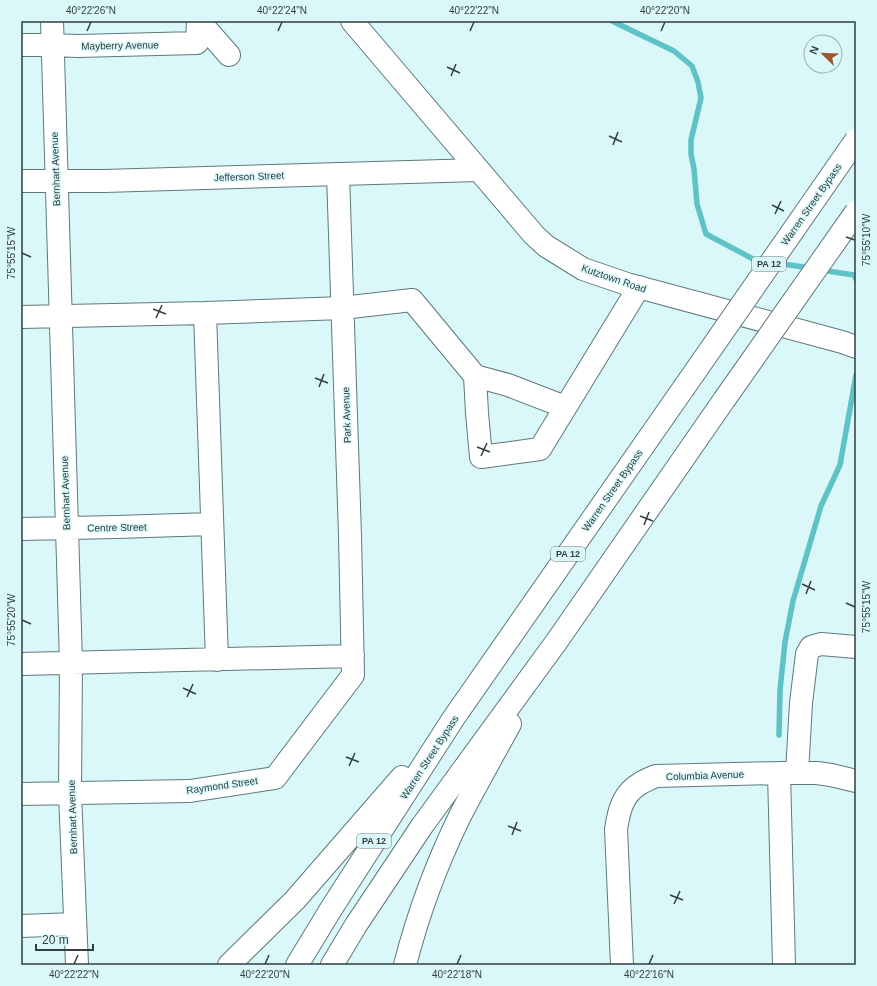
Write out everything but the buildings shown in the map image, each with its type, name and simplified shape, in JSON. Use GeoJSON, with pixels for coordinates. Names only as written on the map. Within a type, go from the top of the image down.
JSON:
{"type":"FeatureCollection","features":[{"type":"Feature","properties":{"kind":"main road","name":"Bernhart Avenue"},"geometry":{"type":"LineString","coordinates":[[52,21],[71,663],[70,792],[77,965]]}},
{"type":"Feature","properties":{"kind":"main road","name":"Mayberry Avenue"},"geometry":{"type":"LineString","coordinates":[[21,46],[197,43],[199,21]]}},
{"type":"Feature","properties":{"kind":"main road"},"geometry":{"type":"LineString","coordinates":[[199,21],[229,55]]}},
{"type":"Feature","properties":{"kind":"main road","name":"Kutztown Road"},"geometry":{"type":"LineString","coordinates":[[352,21],[534,235],[546,246],[583,269],[628,284],[849,345]]}},
{"type":"Feature","properties":{"kind":"main road","name":"Warren Street Bypass"},"geometry":{"type":"LineString","coordinates":[[297,965],[331,909],[453,719],[856,140]]}},
{"type":"Feature","properties":{"kind":"main road","name":"Jefferson Street"},"geometry":{"type":"LineString","coordinates":[[21,182],[478,170]]}},
{"type":"Feature","properties":{"kind":"main road","name":"Park Avenue"},"geometry":{"type":"LineString","coordinates":[[338,174],[353,656]]}},
{"type":"Feature","properties":{"kind":"main road","name":"PA 12"},"geometry":{"type":"LineString","coordinates":[[332,965],[360,919],[422,826],[557,641],[856,212]]}},
{"type":"Feature","properties":{"kind":"main road"},"geometry":{"type":"LineString","coordinates":[[475,376],[481,458],[540,449],[639,287]]}},
{"type":"Feature","properties":{"kind":"main road"},"geometry":{"type":"LineString","coordinates":[[21,317],[342,308],[412,300],[475,376],[508,385],[566,407]]}},
{"type":"Feature","properties":{"kind":"main road"},"geometry":{"type":"LineString","coordinates":[[205,312],[218,660]]}},
{"type":"Feature","properties":{"kind":"main road","name":"Centre Street"},"geometry":{"type":"LineString","coordinates":[[21,529],[212,524]]}},
{"type":"Feature","properties":{"kind":"main road"},"geometry":{"type":"LineString","coordinates":[[405,965],[433,878],[460,816],[557,641]]}},
{"type":"Feature","properties":{"kind":"main road"},"geometry":{"type":"LineString","coordinates":[[784,965],[798,773],[801,703],[807,654],[811,647],[821,644],[856,647]]}},
{"type":"Feature","properties":{"kind":"main road"},"geometry":{"type":"LineString","coordinates":[[21,664],[353,656]]}},
{"type":"Feature","properties":{"kind":"main road","name":"Raymond Street"},"geometry":{"type":"LineString","coordinates":[[21,794],[190,791],[275,778],[353,675],[353,656]]}},
{"type":"Feature","properties":{"kind":"main road"},"geometry":{"type":"LineString","coordinates":[[229,965],[295,900],[453,719]]}},
{"type":"Feature","properties":{"kind":"main road","name":"Columbia Avenue"},"geometry":{"type":"LineString","coordinates":[[622,965],[616,829],[619,812],[627,795],[640,783],[656,776],[798,773],[831,775],[856,781]]}},
{"type":"Feature","properties":{"kind":"main road"},"geometry":{"type":"LineString","coordinates":[[21,926],[75,924]]}},
{"type":"Feature","properties":{"kind":"waterway"},"geometry":{"type":"LineString","coordinates":[[612,21],[674,51],[692,66],[698,82],[701,98],[691,140],[691,154],[697,204],[706,234],[755,260],[765,261]]}},
{"type":"Feature","properties":{"kind":"waterway"},"geometry":{"type":"LineString","coordinates":[[777,263],[810,268]]}},
{"type":"Feature","properties":{"kind":"waterway"},"geometry":{"type":"LineString","coordinates":[[821,270],[854,275],[856,279]]}},
{"type":"Feature","properties":{"kind":"waterway"},"geometry":{"type":"LineString","coordinates":[[779,735],[780,690],[785,642],[793,601],[821,506],[840,465],[856,375]]}}]}
